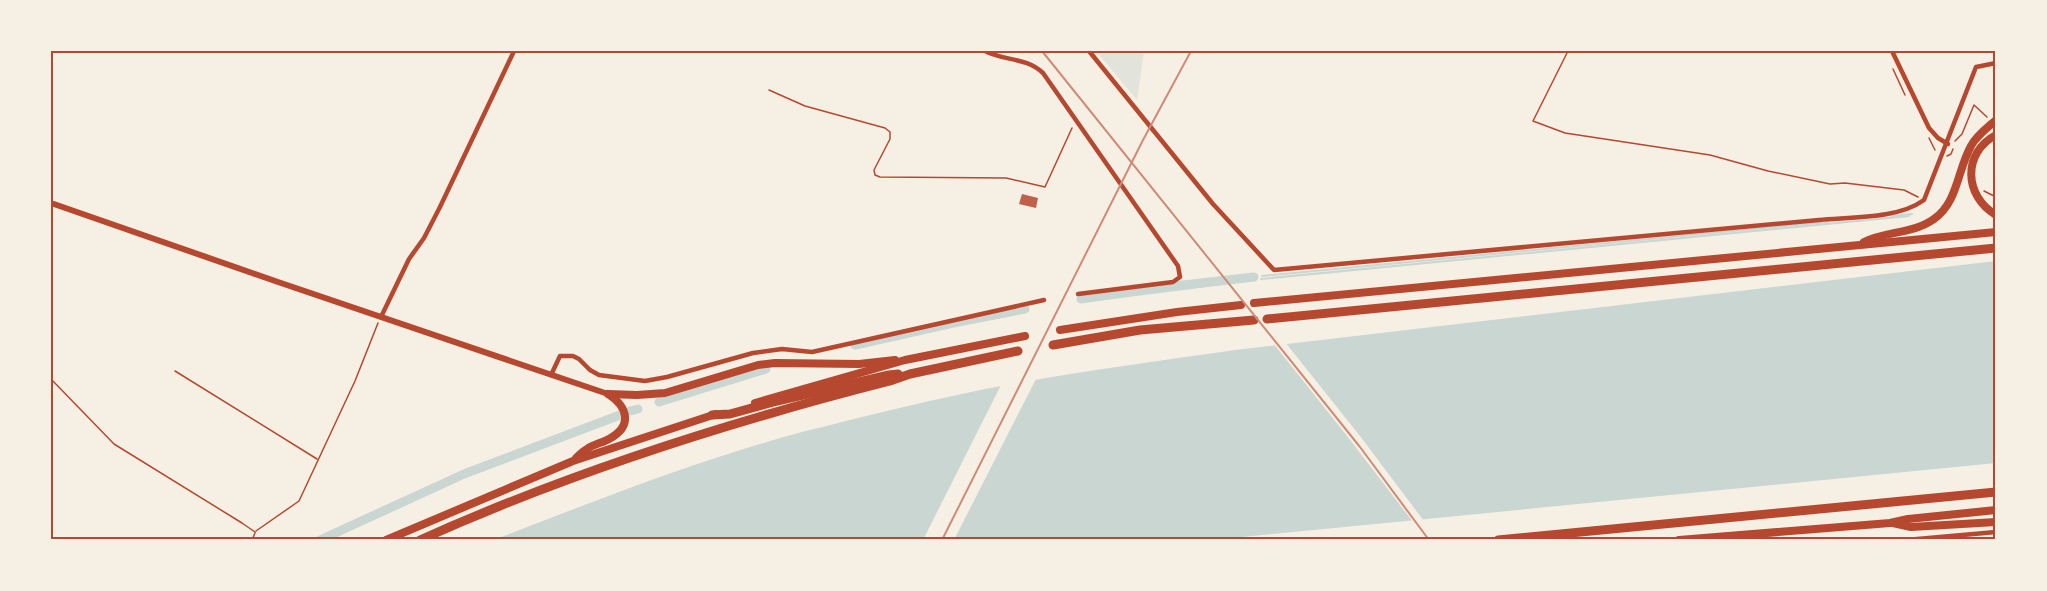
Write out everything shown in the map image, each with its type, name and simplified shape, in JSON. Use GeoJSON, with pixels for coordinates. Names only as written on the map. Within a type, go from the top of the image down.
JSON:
{"type":"FeatureCollection","features":[{"type":"Feature","properties":{"kind":"highway"},"geometry":{"type":"LineString","coordinates":[[1858,245],[1876,237],[1922,227],[1936,218],[1947,206],[1955,192],[1971,145],[1992,118]]}},
{"type":"Feature","properties":{"kind":"highway"},"geometry":{"type":"LineString","coordinates":[[1996,135],[1985,142],[1979,151],[1972,172],[1974,193],[1981,203],[1996,215]]}},
{"type":"Feature","properties":{"kind":"highway"},"geometry":{"type":"LineString","coordinates":[[1254,303],[1996,232]]}},
{"type":"Feature","properties":{"kind":"highway"},"geometry":{"type":"LineString","coordinates":[[1267,319],[1996,248]]}},
{"type":"Feature","properties":{"kind":"highway"},"geometry":{"type":"LineString","coordinates":[[1060,330],[1177,312],[1242,305]]}},
{"type":"Feature","properties":{"kind":"highway"},"geometry":{"type":"LineString","coordinates":[[1053,345],[1140,330],[1254,320]]}},
{"type":"Feature","properties":{"kind":"highway"},"geometry":{"type":"LineString","coordinates":[[387,540],[573,461],[712,416],[905,360],[1025,336]]}},
{"type":"Feature","properties":{"kind":"highway"},"geometry":{"type":"LineString","coordinates":[[420,540],[516,500],[731,424],[910,374],[1018,351]]}},
{"type":"Feature","properties":{"kind":"highway"},"geometry":{"type":"LineString","coordinates":[[608,394],[665,393],[758,365],[775,363],[859,364],[905,360]]}},
{"type":"Feature","properties":{"kind":"highway"},"geometry":{"type":"LineString","coordinates":[[712,416],[730,414],[889,375],[910,374]]}},
{"type":"Feature","properties":{"kind":"highway"},"geometry":{"type":"LineString","coordinates":[[573,461],[588,448],[617,434],[622,427],[625,419],[623,406],[608,394]]}},
{"type":"Feature","properties":{"kind":"highway"},"geometry":{"type":"LineString","coordinates":[[1498,540],[1996,492]]}},
{"type":"Feature","properties":{"kind":"highway"},"geometry":{"type":"LineString","coordinates":[[1679,540],[1890,523],[1996,510]]}},
{"type":"Feature","properties":{"kind":"highway"},"geometry":{"type":"LineString","coordinates":[[1890,523],[1911,527],[1996,522]]}},
{"type":"Feature","properties":{"kind":"street"},"geometry":{"type":"LineString","coordinates":[[381,317],[409,259],[424,238],[440,207],[514,51]]}},
{"type":"Feature","properties":{"kind":"street"},"geometry":{"type":"LineString","coordinates":[[985,51],[1022,60],[1035,65],[1043,73],[1178,266],[1180,277],[1173,282],[1078,294]]}},
{"type":"Feature","properties":{"kind":"street"},"geometry":{"type":"LineString","coordinates":[[1089,51],[1213,204],[1274,270],[1891,213],[1914,207],[1924,200],[1948,144],[1976,67],[1996,63]]}},
{"type":"Feature","properties":{"kind":"street"},"geometry":{"type":"LineString","coordinates":[[1892,51],[1929,128],[1938,138],[1948,144]]}},
{"type":"Feature","properties":{"kind":"street"},"geometry":{"type":"LineString","coordinates":[[51,203],[608,394]]}},
{"type":"Feature","properties":{"kind":"street"},"geometry":{"type":"LineString","coordinates":[[551,375],[560,356],[565,355],[579,359],[599,375],[636,381],[667,377],[753,353],[782,349],[812,352],[1044,300]]}},
{"type":"Feature","properties":{"kind":"street"},"geometry":{"type":"LineString","coordinates":[[1906,540],[1996,532]]}},
{"type":"Feature","properties":{"kind":"path"},"geometry":{"type":"LineString","coordinates":[[1568,51],[1533,121],[1564,134],[1710,154],[1768,171],[1830,184],[1845,183],[1904,190],[1924,200]]}},
{"type":"Feature","properties":{"kind":"path"},"geometry":{"type":"LineString","coordinates":[[769,90],[805,106],[885,128],[890,132],[890,139],[874,171],[875,175],[880,177],[1006,178],[1045,187],[1076,119]]}},
{"type":"Feature","properties":{"kind":"path"},"geometry":{"type":"LineString","coordinates":[[1948,156],[1962,134],[1974,105],[1992,118]]}},
{"type":"Feature","properties":{"kind":"path"},"geometry":{"type":"LineString","coordinates":[[1981,187],[1985,192],[1996,197]]}},
{"type":"Feature","properties":{"kind":"path"},"geometry":{"type":"LineString","coordinates":[[252,540],[255,532],[299,501],[355,381],[381,317]]}},
{"type":"Feature","properties":{"kind":"path"},"geometry":{"type":"LineString","coordinates":[[175,371],[318,459]]}},
{"type":"Feature","properties":{"kind":"path"},"geometry":{"type":"LineString","coordinates":[[51,379],[114,444],[255,532]]}},
{"type":"Feature","properties":{"kind":"shaded area"},"geometry":{"type":"Polygon","coordinates":[[[1096,51],[1144,51],[1137,100],[1096,51]]]}},
{"type":"Feature","properties":{"kind":"shaded area"},"geometry":{"type":"Polygon","coordinates":[[[1996,261],[1996,463],[1212,540],[494,540],[646,482],[763,443],[878,413],[1006,385],[1235,350],[1996,261]]]}},
{"type":"Feature","properties":{"kind":"pier"},"geometry":{"type":"Polygon","coordinates":[[[1285,342],[1424,521],[1413,522],[1273,343],[1285,342]]]}},
{"type":"Feature","properties":{"kind":"pier"},"geometry":{"type":"Polygon","coordinates":[[[1037,377],[954,540],[923,540],[1002,383],[1037,377]]]}},
{"type":"Feature","properties":{"kind":"building"},"geometry":{"type":"Polygon","coordinates":[[[1022,194],[1038,198],[1036,208],[1019,204],[1022,194]]]}},
{"type":"Feature","properties":{"kind":"waterway"},"geometry":{"type":"LineString","coordinates":[[1891,216],[1912,214]]}},
{"type":"Feature","properties":{"kind":"waterway"},"geometry":{"type":"LineString","coordinates":[[1261,279],[1909,216]]}},
{"type":"Feature","properties":{"kind":"waterway"},"geometry":{"type":"LineString","coordinates":[[1262,276],[1828,222]]}},
{"type":"Feature","properties":{"kind":"waterway"},"geometry":{"type":"LineString","coordinates":[[1081,299],[1254,277]]}},
{"type":"Feature","properties":{"kind":"waterway"},"geometry":{"type":"LineString","coordinates":[[1081,302],[1254,280]]}},
{"type":"Feature","properties":{"kind":"waterway"},"geometry":{"type":"LineString","coordinates":[[855,345],[1025,309]]}},
{"type":"Feature","properties":{"kind":"waterway"},"geometry":{"type":"LineString","coordinates":[[856,348],[1025,312]]}},
{"type":"Feature","properties":{"kind":"waterway"},"geometry":{"type":"LineString","coordinates":[[659,402],[766,369]]}},
{"type":"Feature","properties":{"kind":"waterway"},"geometry":{"type":"LineString","coordinates":[[660,404],[766,372]]}},
{"type":"Feature","properties":{"kind":"waterway"},"geometry":{"type":"LineString","coordinates":[[630,411],[638,409]]}},
{"type":"Feature","properties":{"kind":"waterway"},"geometry":{"type":"LineString","coordinates":[[631,414],[641,411]]}},
{"type":"Feature","properties":{"kind":"waterway"},"geometry":{"type":"LineString","coordinates":[[320,540],[464,474],[620,415]]}},
{"type":"Feature","properties":{"kind":"waterway"},"geometry":{"type":"LineString","coordinates":[[326,540],[464,477],[620,418]]}},
{"type":"Feature","properties":{"kind":"railway"},"geometry":{"type":"LineString","coordinates":[[1042,51],[1360,447],[1429,540]]}},
{"type":"Feature","properties":{"kind":"railway"},"geometry":{"type":"LineString","coordinates":[[942,540],[1143,140],[1191,51]]}}]}
